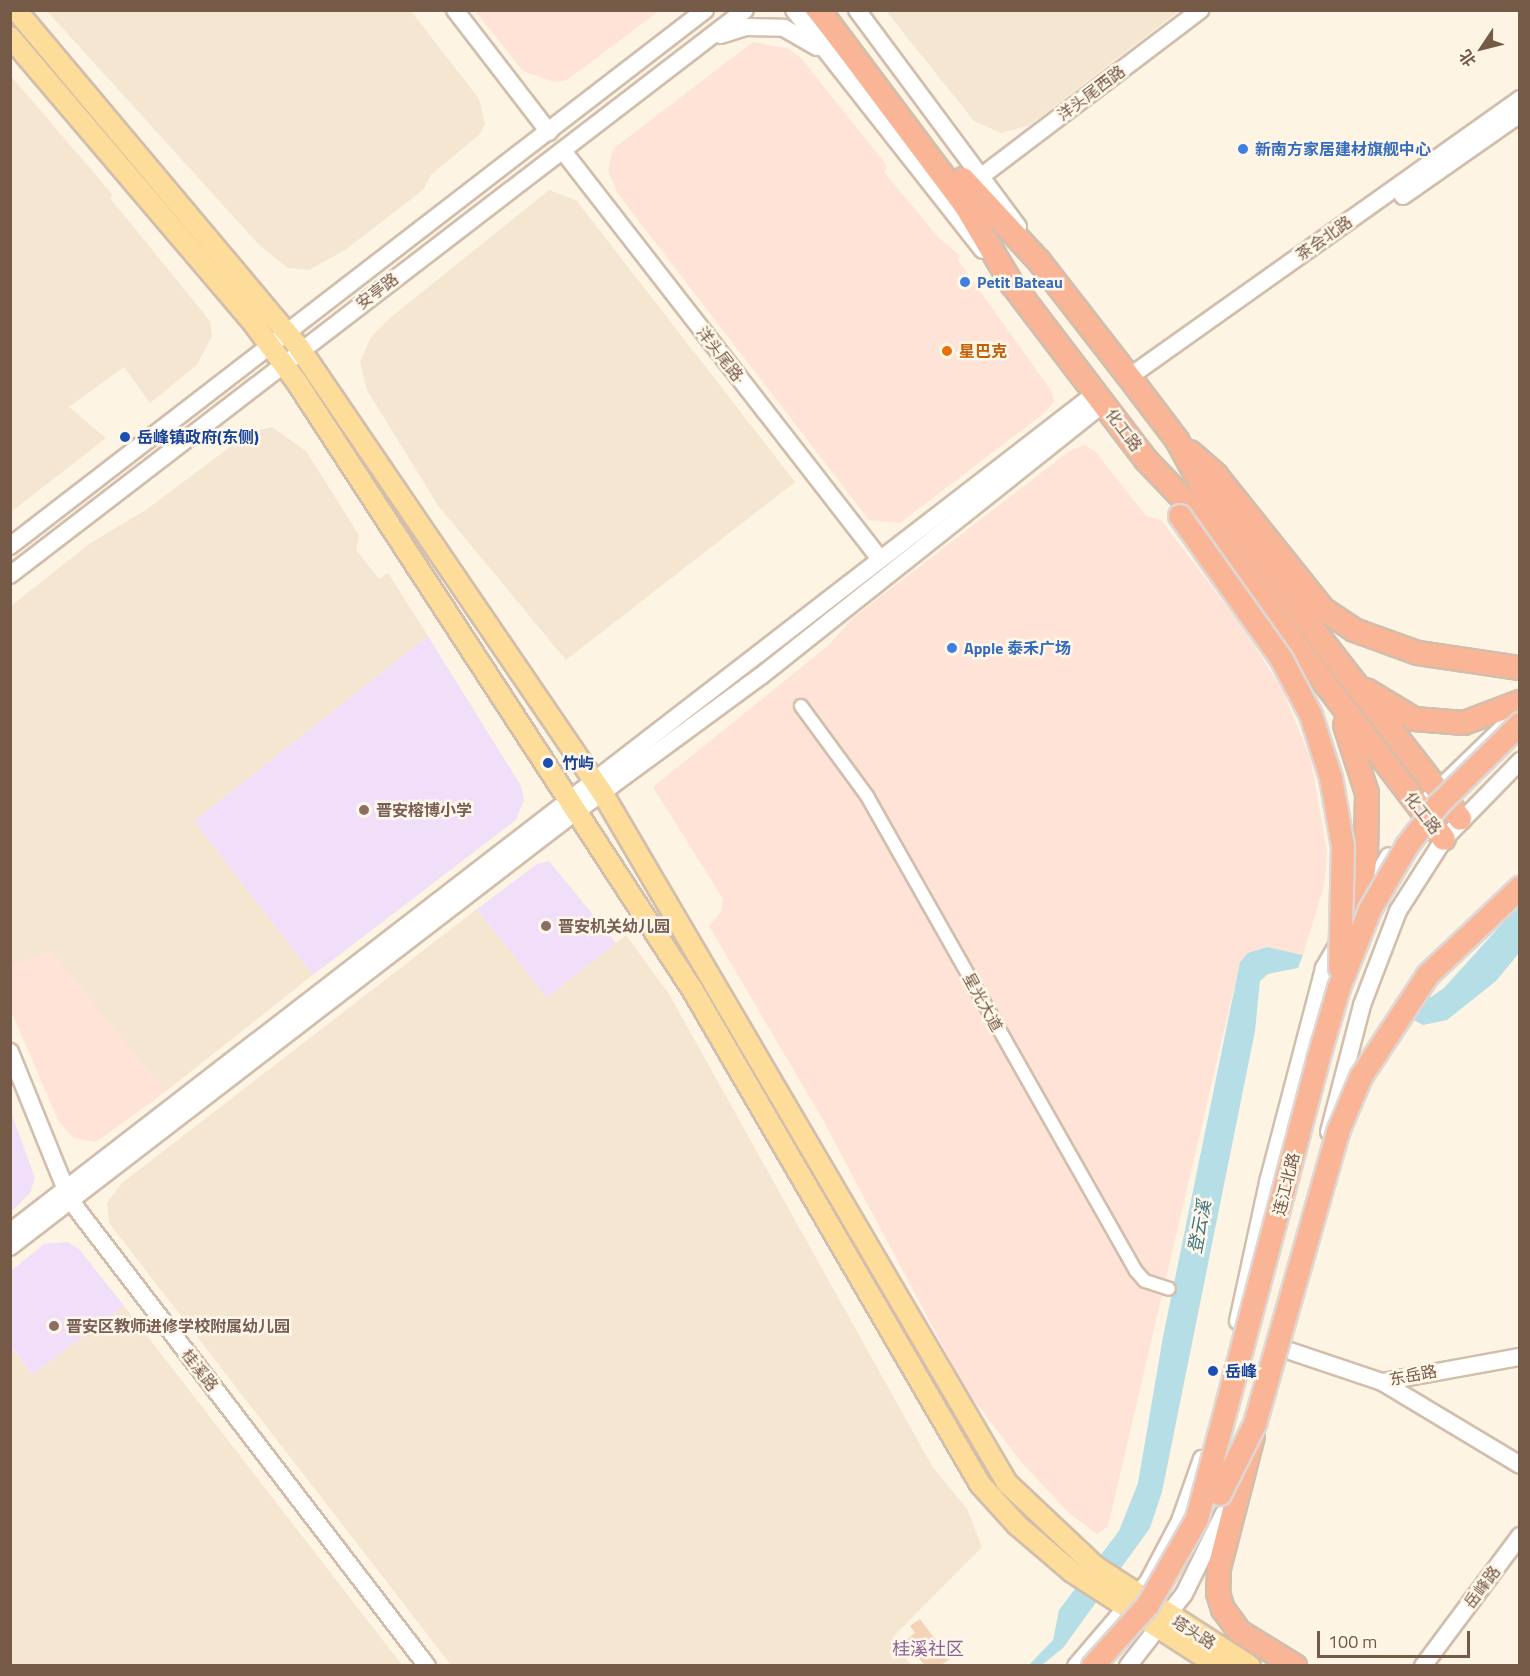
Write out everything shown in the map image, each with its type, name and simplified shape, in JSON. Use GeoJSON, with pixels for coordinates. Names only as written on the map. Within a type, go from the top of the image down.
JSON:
{"type":"FeatureCollection","features":[{"type":"Feature","properties":{"kind":"highway","name":"化工路"},"geometry":{"type":"LineString","coordinates":[[819,10],[965,205],[1012,284],[1146,460],[1191,507],[1444,839]]}},
{"type":"Feature","properties":{"kind":"highway","name":"化工路"},"geometry":{"type":"LineString","coordinates":[[835,10],[976,196],[1039,261],[1132,381],[1178,441],[1202,486],[1436,791],[1460,819]]}},
{"type":"Feature","properties":{"kind":"highway"},"geometry":{"type":"LineString","coordinates":[[1178,441],[1216,475],[1291,573],[1323,609],[1354,630],[1418,653],[1520,668]]}},
{"type":"Feature","properties":{"kind":"highway"},"geometry":{"type":"LineString","coordinates":[[1146,460],[1180,516],[1281,658],[1311,715],[1331,778],[1343,848],[1339,988]]}},
{"type":"Feature","properties":{"kind":"highway"},"geometry":{"type":"LineString","coordinates":[[1290,638],[1346,727],[1361,764],[1368,820],[1359,907]]}},
{"type":"Feature","properties":{"kind":"highway"},"geometry":{"type":"LineString","coordinates":[[1352,682],[1414,719],[1464,723],[1520,702]]}},
{"type":"Feature","properties":{"kind":"highway","name":"连江北路"},"geometry":{"type":"LineString","coordinates":[[1093,1665],[1148,1605],[1197,1519],[1339,988],[1370,909],[1407,846],[1467,773],[1520,724]]}},
{"type":"Feature","properties":{"kind":"highway","name":"连江北路"},"geometry":{"type":"LineString","coordinates":[[1113,1665],[1180,1580],[1220,1494],[1367,949],[1417,853],[1455,805],[1520,741]]}},
{"type":"Feature","properties":{"kind":"highway"},"geometry":{"type":"LineString","coordinates":[[1295,1665],[1240,1632],[1223,1609],[1218,1593],[1219,1568],[1255,1424],[1338,1132],[1361,1077],[1428,975],[1520,888]]}},
{"type":"Feature","properties":{"kind":"highway"},"geometry":{"type":"LineString","coordinates":[[1220,1494],[1255,1424]]}},
{"type":"Feature","properties":{"kind":"main road"},"geometry":{"type":"LineString","coordinates":[[16,10],[300,349],[599,788],[995,1467],[1045,1523],[1134,1603]]}},
{"type":"Feature","properties":{"kind":"main road"},"geometry":{"type":"LineString","coordinates":[[455,10],[549,132]]}},
{"type":"Feature","properties":{"kind":"main road"},"geometry":{"type":"LineString","coordinates":[[684,27],[693,10]]}},
{"type":"Feature","properties":{"kind":"main road","name":"安亭路"},"geometry":{"type":"LineString","coordinates":[[10,546],[705,10]]}},
{"type":"Feature","properties":{"kind":"main road","name":"安亭路"},"geometry":{"type":"LineString","coordinates":[[10,575],[283,362],[563,152],[745,10]]}},
{"type":"Feature","properties":{"kind":"main road"},"geometry":{"type":"LineString","coordinates":[[794,10],[1012,284]]}},
{"type":"Feature","properties":{"kind":"main road"},"geometry":{"type":"LineString","coordinates":[[857,10],[983,175],[1039,261]]}},
{"type":"Feature","properties":{"kind":"main road"},"geometry":{"type":"LineString","coordinates":[[866,10],[884,45]]}},
{"type":"Feature","properties":{"kind":"main road","name":"洋头尾西路"},"geometry":{"type":"LineString","coordinates":[[983,175],[1200,10]]}},
{"type":"Feature","properties":{"kind":"main road"},"geometry":{"type":"LineString","coordinates":[[699,46],[729,31],[763,25],[784,28],[832,59]]}},
{"type":"Feature","properties":{"kind":"main road"},"geometry":{"type":"LineString","coordinates":[[10,36],[283,362],[576,805],[692,989],[970,1471],[1045,1551],[1164,1623]]}},
{"type":"Feature","properties":{"kind":"main road","name":"茶会北路"},"geometry":{"type":"LineString","coordinates":[[1132,381],[1520,99]]}},
{"type":"Feature","properties":{"kind":"main road","name":"茶会北路"},"geometry":{"type":"LineString","coordinates":[[1132,381],[1520,114]]}},
{"type":"Feature","properties":{"kind":"main road","name":"洋头尾路·"},"geometry":{"type":"LineString","coordinates":[[563,152],[880,559]]}},
{"type":"Feature","properties":{"kind":"main road"},"geometry":{"type":"LineString","coordinates":[[599,788],[880,559],[1100,398]]}},
{"type":"Feature","properties":{"kind":"main road"},"geometry":{"type":"LineString","coordinates":[[10,1232],[67,1195],[576,805],[778,662],[1100,398]]}},
{"type":"Feature","properties":{"kind":"main road"},"geometry":{"type":"LineString","coordinates":[[1076,1665],[1134,1603],[1180,1521],[1197,1476],[1324,968],[1359,907],[1436,791],[1520,711]]}},
{"type":"Feature","properties":{"kind":"main road"},"geometry":{"type":"LineString","coordinates":[[1128,1665],[1164,1623],[1219,1526],[1275,1346],[1362,1005],[1398,911],[1444,839],[1460,819],[1520,761]]}},
{"type":"Feature","properties":{"kind":"main road","name":"桂溪路"},"geometry":{"type":"LineString","coordinates":[[10,1052],[67,1195],[428,1665]]}},
{"type":"Feature","properties":{"kind":"main road"},"geometry":{"type":"LineString","coordinates":[[10,1247],[67,1195]]}},
{"type":"Feature","properties":{"kind":"main road","name":"东岳路"},"geometry":{"type":"LineString","coordinates":[[1275,1346],[1382,1382],[1520,1357]]}},
{"type":"Feature","properties":{"kind":"main road"},"geometry":{"type":"LineString","coordinates":[[1382,1382],[1520,1466]]}},
{"type":"Feature","properties":{"kind":"main road","name":"岳峰路"},"geometry":{"type":"LineString","coordinates":[[1423,1665],[1520,1536]]}},
{"type":"Feature","properties":{"kind":"main road","name":"塔头路"},"geometry":{"type":"LineString","coordinates":[[1164,1623],[1218,1665]]}},
{"type":"Feature","properties":{"kind":"main road","name":"塔头路"},"geometry":{"type":"LineString","coordinates":[[1164,1623],[1250,1665]]}},
{"type":"Feature","properties":{"kind":"street","name":"星光大道"},"geometry":{"type":"LineString","coordinates":[[801,706],[867,796],[1136,1271],[1145,1281],[1169,1289]]}},
{"type":"Feature","properties":{"kind":"shaded area"},"geometry":{"type":"Polygon","coordinates":[[[47,11],[411,11],[479,99],[485,124],[479,135],[431,175],[423,190],[345,250],[309,270],[288,268],[260,246],[47,11]]]}},
{"type":"Feature","properties":{"kind":"shaded area"},"geometry":{"type":"Polygon","coordinates":[[[475,11],[659,11],[567,80],[554,82],[523,71],[475,11]]]}},
{"type":"Feature","properties":{"kind":"shaded area"},"geometry":{"type":"Polygon","coordinates":[[[886,11],[1179,11],[1030,125],[1001,133],[974,121],[886,11]]]}},
{"type":"Feature","properties":{"kind":"shaded area"},"geometry":{"type":"Polygon","coordinates":[[[753,42],[789,49],[801,58],[887,166],[884,172],[937,236],[960,256],[957,259],[1052,392],[1054,402],[1043,414],[900,523],[869,520],[618,194],[608,170],[613,149],[753,42]]]}},
{"type":"Feature","properties":{"kind":"shaded area"},"geometry":{"type":"Polygon","coordinates":[[[10,75],[113,195],[110,198],[210,321],[212,336],[197,365],[150,403],[124,367],[69,407],[106,438],[11,512],[10,75]]]}},
{"type":"Feature","properties":{"kind":"shaded area"},"geometry":{"type":"Polygon","coordinates":[[[549,190],[576,200],[795,482],[566,660],[439,507],[367,390],[360,362],[371,337],[390,318],[549,190]]]}},
{"type":"Feature","properties":{"kind":"shaded area"},"geometry":{"type":"Polygon","coordinates":[[[272,427],[306,451],[359,535],[356,550],[379,579],[388,573],[428,636],[194,821],[313,975],[165,1092],[51,952],[11,966],[11,606],[89,544],[146,510],[250,432],[272,427]]]}},
{"type":"Feature","properties":{"kind":"shaded area"},"geometry":{"type":"Polygon","coordinates":[[[1084,445],[1095,451],[1146,516],[1161,520],[1241,625],[1282,689],[1311,760],[1327,853],[1324,886],[1303,955],[1267,947],[1248,953],[1240,962],[1108,1526],[1097,1534],[1070,1514],[1021,1462],[965,1388],[823,1120],[709,926],[721,912],[723,899],[653,787],[829,645],[853,618],[1068,452],[1084,445]]]}},
{"type":"Feature","properties":{"kind":"shaded area","name":"晋安榕博小学"},"geometry":{"type":"Polygon","coordinates":[[[428,636],[521,786],[524,800],[516,820],[313,975],[194,821],[428,636]]]}},
{"type":"Feature","properties":{"kind":"shaded area","name":"晋安机关幼儿园"},"geometry":{"type":"Polygon","coordinates":[[[549,861],[616,943],[547,998],[477,909],[537,864],[549,861]]]}},
{"type":"Feature","properties":{"kind":"shaded area"},"geometry":{"type":"Polygon","coordinates":[[[477,909],[547,998],[626,935],[669,994],[932,1466],[967,1509],[982,1547],[892,1638],[911,1665],[451,1665],[109,1223],[107,1203],[122,1183],[477,909]]]}},
{"type":"Feature","properties":{"kind":"shaded area"},"geometry":{"type":"Polygon","coordinates":[[[51,951],[165,1092],[96,1142],[74,1138],[59,1122],[11,1011],[11,966],[51,951]]]}},
{"type":"Feature","properties":{"kind":"shaded area"},"geometry":{"type":"Polygon","coordinates":[[[10,1109],[35,1178],[30,1193],[11,1212],[10,1109]]]}},
{"type":"Feature","properties":{"kind":"shaded area","name":"晋安区教师进修学校附属幼儿园"},"geometry":{"type":"Polygon","coordinates":[[[67,1242],[79,1249],[124,1306],[32,1375],[11,1346],[11,1271],[44,1244],[67,1242]]]}},
{"type":"Feature","properties":{"kind":"shaded area"},"geometry":{"type":"Polygon","coordinates":[[[124,1306],[402,1665],[11,1665],[10,1346],[32,1375],[124,1306]]]}},
{"type":"Feature","properties":{"kind":"water"},"geometry":{"type":"Polygon","coordinates":[[[1519,905],[1519,953],[1496,981],[1447,1020],[1423,1025],[1408,1017],[1424,996],[1431,997],[1444,988],[1519,905]]]}},
{"type":"Feature","properties":{"kind":"water","name":"登云溪"},"geometry":{"type":"Polygon","coordinates":[[[1267,947],[1303,955],[1298,968],[1268,974],[1260,981],[1255,1031],[1162,1492],[1150,1528],[1063,1648],[1042,1665],[1028,1666],[1053,1640],[1059,1610],[1119,1531],[1138,1483],[1163,1337],[1240,962],[1248,953],[1267,947]]]}},
{"type":"Feature","properties":{"kind":"building"},"geometry":{"type":"Polygon","coordinates":[[[920,1619],[950,1659],[941,1665],[924,1665],[906,1640],[915,1633],[910,1626],[920,1619]]]}},
{"type":"Feature","properties":{"kind":"place","name":"新南方家居建材旗舰中心"},"geometry":{"type":"Point","coordinates":[1243,149]}},
{"type":"Feature","properties":{"kind":"place","name":"Petit Bateau"},"geometry":{"type":"Point","coordinates":[965,282]}},
{"type":"Feature","properties":{"kind":"place","name":"星巴克"},"geometry":{"type":"Point","coordinates":[947,351]}},
{"type":"Feature","properties":{"kind":"place","name":"岳峰镇政府(东侧)"},"geometry":{"type":"Point","coordinates":[125,437]}},
{"type":"Feature","properties":{"kind":"place","name":"Apple 泰禾广场"},"geometry":{"type":"Point","coordinates":[952,648]}},
{"type":"Feature","properties":{"kind":"place","name":"竹屿"},"geometry":{"type":"Point","coordinates":[548,763]}},
{"type":"Feature","properties":{"kind":"place","name":"晋安榕博小学"},"geometry":{"type":"Point","coordinates":[364,810]}},
{"type":"Feature","properties":{"kind":"place","name":"晋安机关幼儿园"},"geometry":{"type":"Point","coordinates":[546,926]}},
{"type":"Feature","properties":{"kind":"place","name":"晋安区教师进修学校附属幼儿园"},"geometry":{"type":"Point","coordinates":[54,1326]}},
{"type":"Feature","properties":{"kind":"place","name":"岳峰"},"geometry":{"type":"Point","coordinates":[1213,1371]}},
{"type":"Feature","properties":{"kind":"district","name":"桂溪社区"},"geometry":{"type":"Point","coordinates":[928,1649]}}]}
